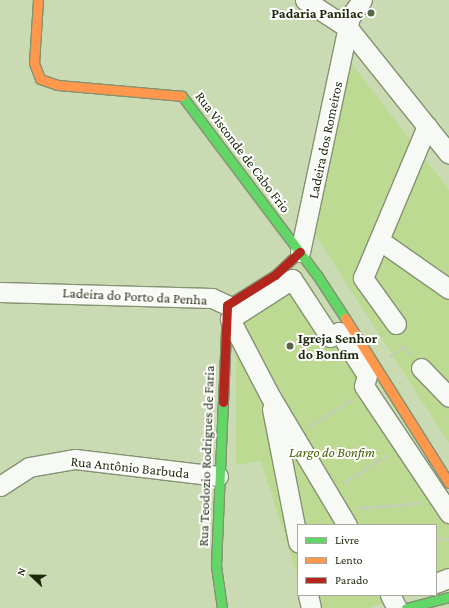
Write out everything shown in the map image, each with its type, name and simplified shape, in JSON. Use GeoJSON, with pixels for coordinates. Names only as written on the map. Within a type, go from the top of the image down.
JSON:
{"type":"FeatureCollection","features":[{"type":"Feature","properties":{"kind":"street","name":"Rua Visconde de Cabo Frio"},"geometry":{"type":"LineString","coordinates":[[38,0],[34,63],[40,79],[57,85],[170,92],[184,96],[300,252]]}},
{"type":"Feature","properties":{"kind":"street"},"geometry":{"type":"LineString","coordinates":[[305,0],[348,28],[449,154]]}},
{"type":"Feature","properties":{"kind":"street","name":"Ladeira dos Romeiros"},"geometry":{"type":"LineString","coordinates":[[300,252],[350,17],[362,0]]}},
{"type":"Feature","properties":{"kind":"street"},"geometry":{"type":"LineString","coordinates":[[396,324],[363,278],[427,126]]}},
{"type":"Feature","properties":{"kind":"street"},"geometry":{"type":"LineString","coordinates":[[379,240],[449,290]]}},
{"type":"Feature","properties":{"kind":"street","name":"Ladeira do Porto da Penha"},"geometry":{"type":"LineString","coordinates":[[0,292],[212,298],[226,305],[275,276],[300,252]]}},
{"type":"Feature","properties":{"kind":"street"},"geometry":{"type":"LineString","coordinates":[[300,252],[449,483]]}},
{"type":"Feature","properties":{"kind":"street"},"geometry":{"type":"LineString","coordinates":[[348,517],[294,436],[270,396],[230,319],[292,279],[330,337],[339,332],[367,375],[364,386],[445,507]]}},
{"type":"Feature","properties":{"kind":"street","name":"Rua Teodozio Rodrigues de Faria"},"geometry":{"type":"LineString","coordinates":[[222,608],[216,566],[218,476],[226,305]]}},
{"type":"Feature","properties":{"kind":"street"},"geometry":{"type":"LineString","coordinates":[[421,368],[449,397]]}},
{"type":"Feature","properties":{"kind":"street"},"geometry":{"type":"LineString","coordinates":[[270,396],[297,537]]}},
{"type":"Feature","properties":{"kind":"street","name":"Rua Antônio Barbuda"},"geometry":{"type":"LineString","coordinates":[[0,486],[29,467],[75,460],[218,476]]}},
{"type":"Feature","properties":{"kind":"street"},"geometry":{"type":"LineString","coordinates":[[437,582],[449,578]]}},
{"type":"Feature","properties":{"kind":"street"},"geometry":{"type":"LineString","coordinates":[[308,596],[311,608]]}},
{"type":"Feature","properties":{"kind":"street"},"geometry":{"type":"LineString","coordinates":[[397,601],[449,597]]}},
{"type":"Feature","properties":{"kind":"path"},"geometry":{"type":"LineString","coordinates":[[294,436],[367,390]]}},
{"type":"Feature","properties":{"kind":"path"},"geometry":{"type":"LineString","coordinates":[[336,487],[404,446]]}},
{"type":"Feature","properties":{"kind":"path"},"geometry":{"type":"LineString","coordinates":[[348,517],[445,507]]}},
{"type":"Feature","properties":{"kind":"path"},"geometry":{"type":"LineString","coordinates":[[437,538],[449,538]]}},
{"type":"Feature","properties":{"kind":"green space"},"geometry":{"type":"Polygon","coordinates":[[[348,59],[449,190],[449,443],[314,233],[348,59]]]}},
{"type":"Feature","properties":{"kind":"green space","name":"Largo do Bonfim"},"geometry":{"type":"Polygon","coordinates":[[[299,270],[449,501],[449,583],[437,587],[437,524],[297,524],[297,575],[261,461],[236,465],[236,312],[299,270]]]}},
{"type":"Feature","properties":{"kind":"green space"},"geometry":{"type":"Polygon","coordinates":[[[304,596],[407,596],[368,608],[308,608],[304,596]]]}},
{"type":"Feature","properties":{"kind":"traffic: fast"},"geometry":{"type":"LineString","coordinates":[[182,96],[317,275],[345,318]]}},
{"type":"Feature","properties":{"kind":"traffic: fast"},"geometry":{"type":"LineString","coordinates":[[222,608],[216,566],[223,402]]}},
{"type":"Feature","properties":{"kind":"traffic: fast"},"geometry":{"type":"LineString","coordinates":[[406,608],[449,597]]}},
{"type":"Feature","properties":{"kind":"traffic: slow"},"geometry":{"type":"LineString","coordinates":[[38,0],[34,63],[40,79],[57,85],[182,96]]}},
{"type":"Feature","properties":{"kind":"traffic: slow"},"geometry":{"type":"LineString","coordinates":[[345,318],[449,483]]}},
{"type":"Feature","properties":{"kind":"traffic: jam"},"geometry":{"type":"LineString","coordinates":[[223,402],[227,305],[275,275],[300,252]]}},
{"type":"Feature","properties":{"kind":"place","name":"Padaria Panilac"},"geometry":{"type":"Point","coordinates":[371,13]}},
{"type":"Feature","properties":{"kind":"place","name":"Igreja Senhor do Bonfim"},"geometry":{"type":"Point","coordinates":[290,346]}}]}
